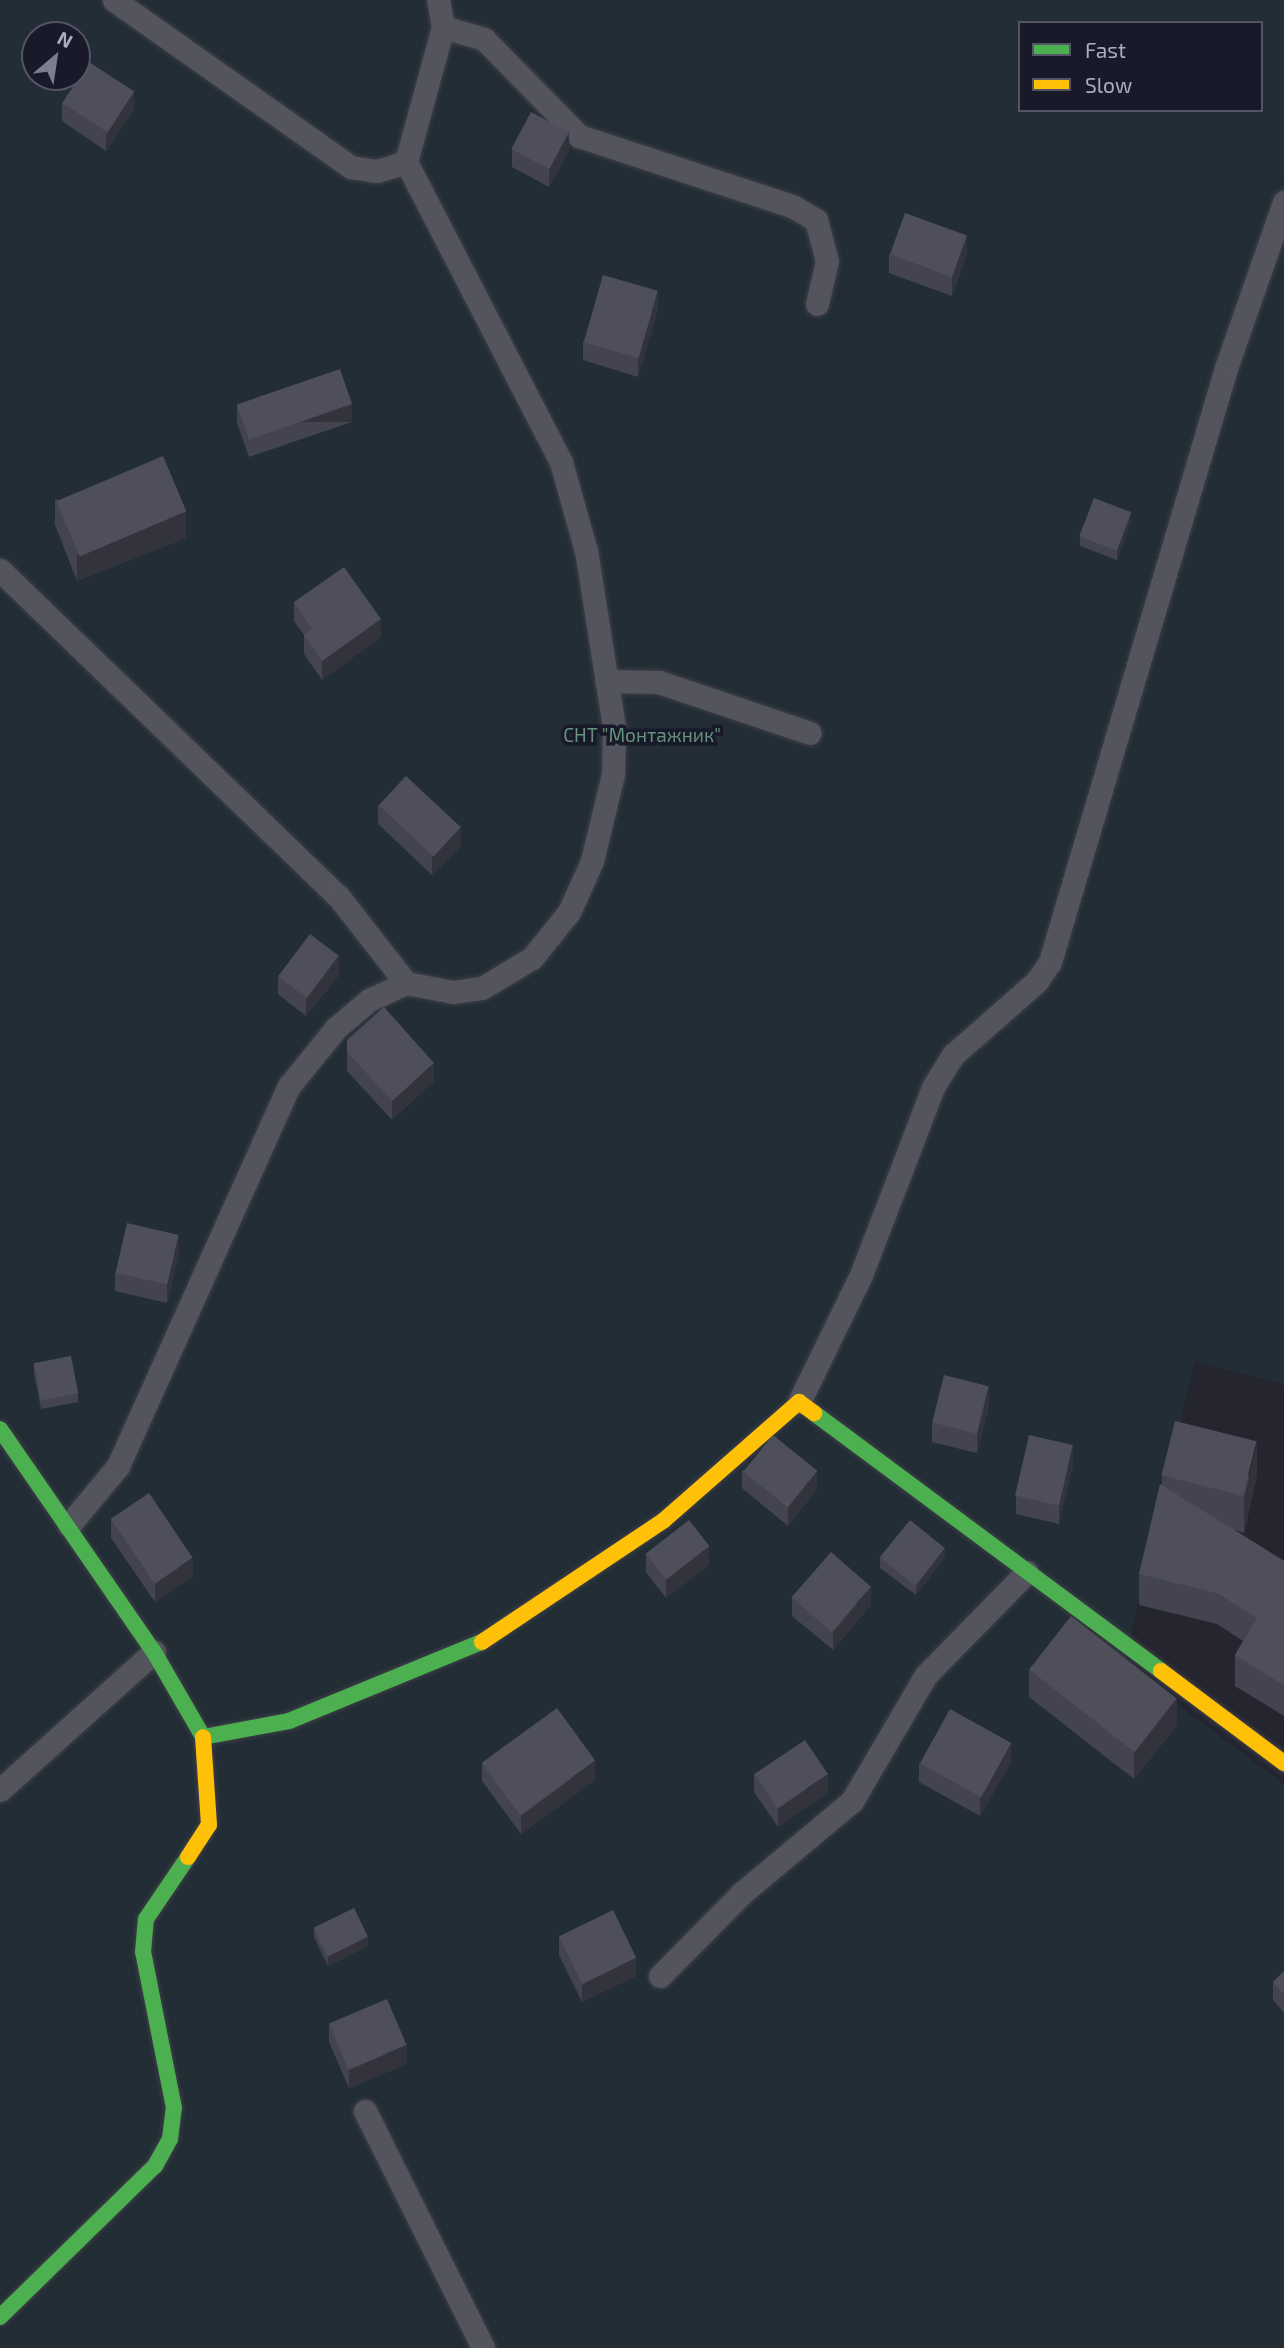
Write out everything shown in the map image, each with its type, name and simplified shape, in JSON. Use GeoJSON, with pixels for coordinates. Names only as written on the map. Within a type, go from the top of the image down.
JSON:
{"type":"FeatureCollection","features":[{"type":"Feature","properties":{"kind":"street"},"geometry":{"type":"LineString","coordinates":[[203,1737],[289,1721],[491,1638],[663,1521],[799,1402],[1284,1763]]}},
{"type":"Feature","properties":{"kind":"street"},"geometry":{"type":"LineString","coordinates":[[0,1429],[69,1525],[154,1652],[203,1737],[209,1825],[146,1919],[143,1952],[174,2108],[170,2139],[155,2166],[0,2317]]}},
{"type":"Feature","properties":{"kind":"lane"},"geometry":{"type":"LineString","coordinates":[[114,0],[351,167],[377,170],[406,162]]}},
{"type":"Feature","properties":{"kind":"lane"},"geometry":{"type":"LineString","coordinates":[[69,1525],[118,1466],[289,1086],[337,1028],[369,1000],[406,984],[453,992],[482,988],[532,958],[569,912],[592,861],[613,774],[606,681],[586,551],[561,462],[406,162],[443,27],[438,0]]}},
{"type":"Feature","properties":{"kind":"lane"},"geometry":{"type":"LineString","coordinates":[[443,27],[484,39],[579,136],[792,206],[816,220],[827,261],[817,304]]}},
{"type":"Feature","properties":{"kind":"lane"},"geometry":{"type":"LineString","coordinates":[[799,1402],[861,1275],[933,1087],[963,1044],[1037,981],[1050,962],[1227,365],[1284,202]]}},
{"type":"Feature","properties":{"kind":"lane"},"geometry":{"type":"LineString","coordinates":[[0,570],[338,896],[406,984]]}},
{"type":"Feature","properties":{"kind":"lane"},"geometry":{"type":"LineString","coordinates":[[606,681],[659,682],[810,733]]}},
{"type":"Feature","properties":{"kind":"lane"},"geometry":{"type":"LineString","coordinates":[[660,1976],[742,1893],[852,1801],[926,1675],[1027,1572]]}},
{"type":"Feature","properties":{"kind":"lane"},"geometry":{"type":"LineString","coordinates":[[0,1790],[154,1652]]}},
{"type":"Feature","properties":{"kind":"lane"},"geometry":{"type":"LineString","coordinates":[[365,2111],[483,2348]]}},
{"type":"Feature","properties":{"kind":"green space","name":"СНТ \"Монтажник\""},"geometry":{"type":"Polygon","coordinates":[[[0,0],[1284,0],[1284,1385],[1195,1361],[1124,1664],[1284,1784],[1284,2348],[0,2348],[0,0]]]}},
{"type":"Feature","properties":{"kind":"building"},"geometry":{"type":"Polygon","coordinates":[[[91,63],[134,91],[108,133],[62,103],[70,91],[91,91],[91,63]]]}},
{"type":"Feature","properties":{"kind":"building"},"geometry":{"type":"Polygon","coordinates":[[[531,112],[569,132],[549,169],[511,149],[531,112]]]}},
{"type":"Feature","properties":{"kind":"building"},"geometry":{"type":"Polygon","coordinates":[[[905,213],[967,236],[952,277],[890,254],[905,213]]]}},
{"type":"Feature","properties":{"kind":"building"},"geometry":{"type":"Polygon","coordinates":[[[603,275],[658,291],[638,358],[584,342],[603,275]]]}},
{"type":"Feature","properties":{"kind":"building"},"geometry":{"type":"Polygon","coordinates":[[[340,369],[352,404],[249,439],[237,404],[340,369]]]}},
{"type":"Feature","properties":{"kind":"building"},"geometry":{"type":"Polygon","coordinates":[[[163,456],[186,511],[80,557],[56,501],[163,456]]]}},
{"type":"Feature","properties":{"kind":"building"},"geometry":{"type":"Polygon","coordinates":[[[1094,498],[1131,512],[1117,551],[1079,536],[1094,498]]]}},
{"type":"Feature","properties":{"kind":"building"},"geometry":{"type":"Polygon","coordinates":[[[344,567],[381,619],[322,661],[304,635],[312,629],[294,602],[344,567]]]}},
{"type":"Feature","properties":{"kind":"building"},"geometry":{"type":"Polygon","coordinates":[[[406,776],[461,827],[434,856],[379,805],[406,776]]]}},
{"type":"Feature","properties":{"kind":"building"},"geometry":{"type":"Polygon","coordinates":[[[310,934],[339,956],[307,998],[278,976],[310,934]]]}},
{"type":"Feature","properties":{"kind":"building"},"geometry":{"type":"Polygon","coordinates":[[[384,1007],[434,1063],[392,1101],[347,1052],[347,1040],[384,1007]]]}},
{"type":"Feature","properties":{"kind":"building"},"geometry":{"type":"Polygon","coordinates":[[[127,1223],[179,1235],[167,1285],[116,1273],[127,1223]]]}},
{"type":"Feature","properties":{"kind":"building"},"geometry":{"type":"Polygon","coordinates":[[[71,1356],[78,1393],[41,1401],[34,1363],[71,1356]]]}},
{"type":"Feature","properties":{"kind":"building"},"geometry":{"type":"Polygon","coordinates":[[[944,1375],[989,1386],[977,1434],[932,1423],[944,1375]]]}},
{"type":"Feature","properties":{"kind":"building"},"geometry":{"type":"Polygon","coordinates":[[[1175,1421],[1257,1441],[1243,1496],[1161,1475],[1175,1421]]]}},
{"type":"Feature","properties":{"kind":"building"},"geometry":{"type":"Polygon","coordinates":[[[773,1435],[817,1471],[788,1507],[743,1472],[773,1435]]]}},
{"type":"Feature","properties":{"kind":"building"},"geometry":{"type":"Polygon","coordinates":[[[1029,1435],[1073,1445],[1059,1506],[1015,1495],[1029,1435]]]}},
{"type":"Feature","properties":{"kind":"building"},"geometry":{"type":"Polygon","coordinates":[[[1160,1484],[1284,1561],[1284,1685],[1235,1655],[1257,1618],[1217,1593],[1139,1574],[1160,1484]]]}},
{"type":"Feature","properties":{"kind":"building"},"geometry":{"type":"Polygon","coordinates":[[[149,1493],[193,1558],[154,1583],[111,1519],[149,1493]]]}},
{"type":"Feature","properties":{"kind":"building"},"geometry":{"type":"Polygon","coordinates":[[[689,1520],[709,1546],[666,1580],[646,1554],[689,1520]]]}},
{"type":"Feature","properties":{"kind":"building"},"geometry":{"type":"Polygon","coordinates":[[[910,1520],[945,1548],[915,1586],[880,1557],[910,1520]]]}},
{"type":"Feature","properties":{"kind":"building"},"geometry":{"type":"Polygon","coordinates":[[[831,1552],[871,1587],[832,1632],[792,1597],[831,1552]]]}},
{"type":"Feature","properties":{"kind":"building"},"geometry":{"type":"Polygon","coordinates":[[[1071,1616],[1177,1698],[1135,1752],[1029,1670],[1071,1616]]]}},
{"type":"Feature","properties":{"kind":"building"},"geometry":{"type":"Polygon","coordinates":[[[557,1708],[595,1761],[520,1815],[482,1763],[557,1708]]]}},
{"type":"Feature","properties":{"kind":"building"},"geometry":{"type":"Polygon","coordinates":[[[950,1709],[1011,1743],[981,1797],[920,1763],[950,1709]]]}},
{"type":"Feature","properties":{"kind":"building"},"geometry":{"type":"Polygon","coordinates":[[[805,1740],[828,1774],[777,1808],[754,1774],[805,1740]]]}},
{"type":"Feature","properties":{"kind":"building"},"geometry":{"type":"Polygon","coordinates":[[[354,1908],[368,1937],[328,1956],[314,1928],[354,1908]]]}},
{"type":"Feature","properties":{"kind":"building"},"geometry":{"type":"Polygon","coordinates":[[[613,1910],[636,1958],[582,1984],[559,1936],[613,1910]]]}},
{"type":"Feature","properties":{"kind":"building"},"geometry":{"type":"Polygon","coordinates":[[[1284,1971],[1284,1995],[1273,1982],[1284,1971]]]}},
{"type":"Feature","properties":{"kind":"building"},"geometry":{"type":"Polygon","coordinates":[[[387,1999],[407,2045],[349,2070],[329,2024],[387,1999]]]}},
{"type":"Feature","properties":{"kind":"traffic: fast"},"geometry":{"type":"LineString","coordinates":[[814,1413],[1161,1671]]}},
{"type":"Feature","properties":{"kind":"traffic: fast"},"geometry":{"type":"LineString","coordinates":[[0,1429],[154,1652],[203,1737],[289,1721],[482,1642]]}},
{"type":"Feature","properties":{"kind":"traffic: fast"},"geometry":{"type":"LineString","coordinates":[[0,2317],[155,2166],[170,2139],[174,2108],[143,1952],[146,1919],[188,1857]]}},
{"type":"Feature","properties":{"kind":"traffic: slow"},"geometry":{"type":"LineString","coordinates":[[482,1642],[663,1521],[799,1402],[814,1413]]}},
{"type":"Feature","properties":{"kind":"traffic: slow"},"geometry":{"type":"LineString","coordinates":[[1161,1671],[1284,1763]]}},
{"type":"Feature","properties":{"kind":"traffic: slow"},"geometry":{"type":"LineString","coordinates":[[188,1857],[209,1825],[203,1737]]}}]}
